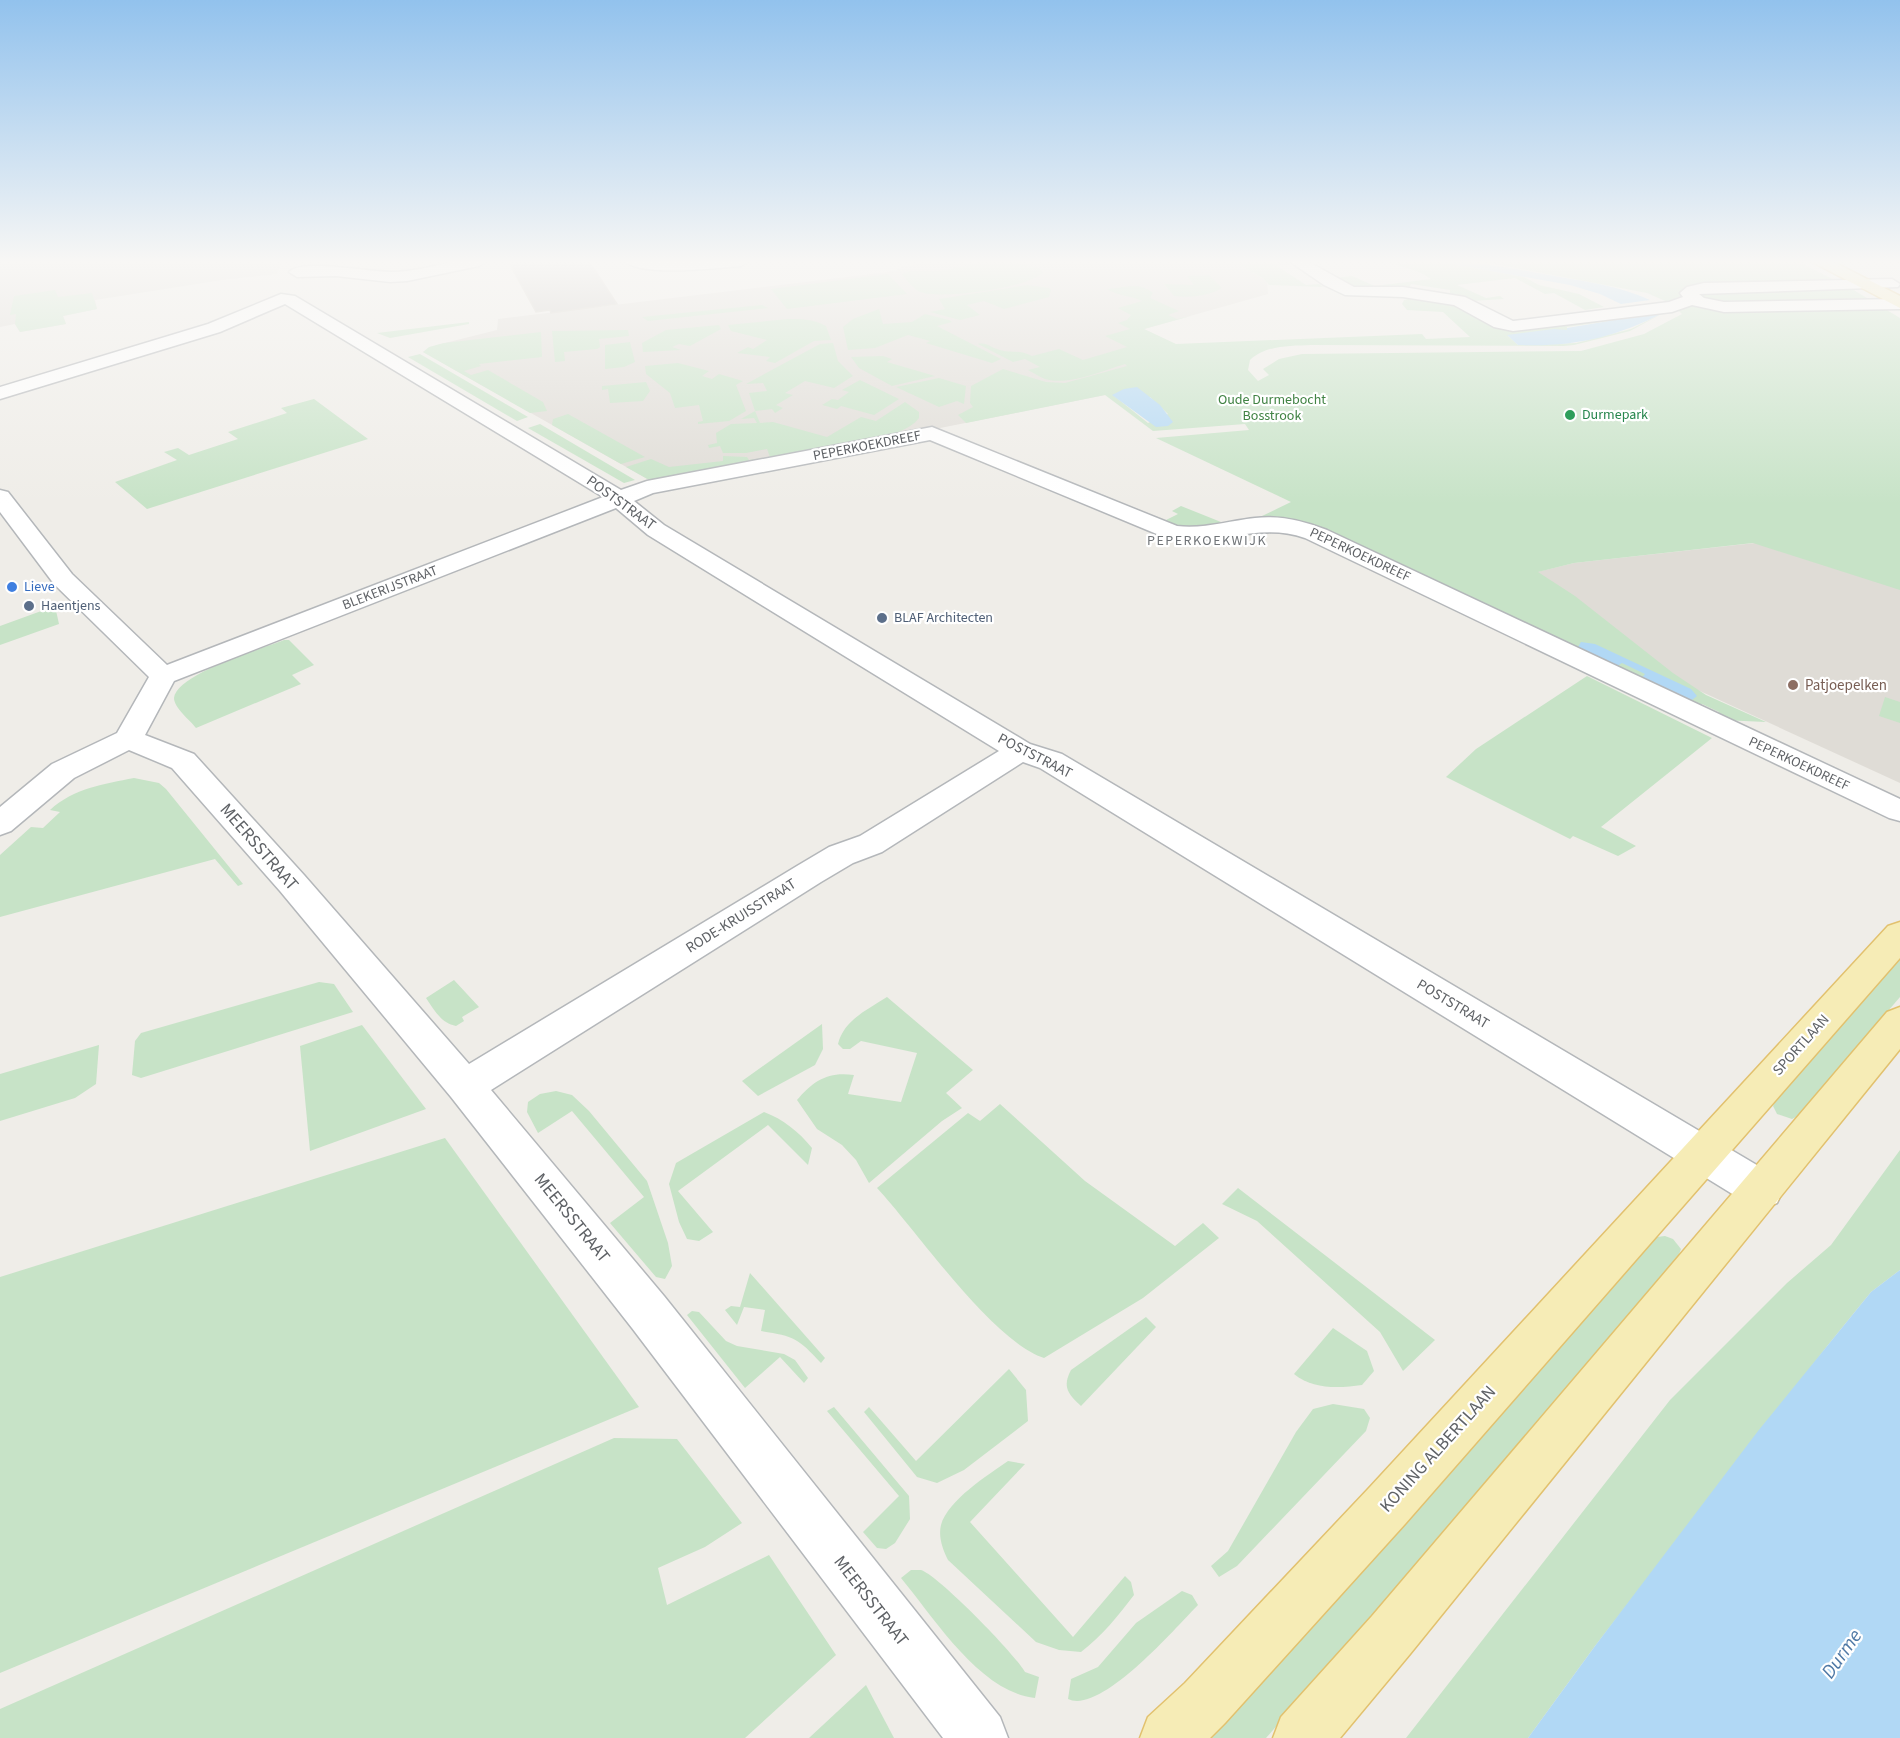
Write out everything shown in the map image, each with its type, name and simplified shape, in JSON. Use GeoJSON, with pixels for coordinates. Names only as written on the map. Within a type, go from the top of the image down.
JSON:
{"type":"FeatureCollection","features":[{"type":"Feature","properties":{"kind":"main road","name":"SPORTLAAN"},"geometry":{"type":"LineString","coordinates":[[1702,1155],[1900,935]]}},
{"type":"Feature","properties":{"kind":"main road"},"geometry":{"type":"LineString","coordinates":[[1302,1738],[1900,1022]]}},
{"type":"Feature","properties":{"kind":"main road","name":"KONING ALBERTLAAN"},"geometry":{"type":"LineString","coordinates":[[1169,1738],[1387,1506],[1702,1155]]}},
{"type":"Feature","properties":{"kind":"street"},"geometry":{"type":"LineString","coordinates":[[0,393],[167,342]]}},
{"type":"Feature","properties":{"kind":"street","name":"POSTSTRAAT"},"geometry":{"type":"LineString","coordinates":[[360,342],[609,491],[656,530],[1020,751],[1051,761],[1762,1190]]}},
{"type":"Feature","properties":{"kind":"street","name":"PEPERKOEKDREEF"},"geometry":{"type":"LineString","coordinates":[[618,499],[647,488],[932,433],[1172,532],[1204,535],[1270,524],[1299,528],[1319,535],[1900,811]]}},
{"type":"Feature","properties":{"kind":"street"},"geometry":{"type":"LineString","coordinates":[[0,497],[63,579],[163,676],[128,739],[63,771],[0,824]]}},
{"type":"Feature","properties":{"kind":"street","name":"BLEKERIJSTRAAT"},"geometry":{"type":"LineString","coordinates":[[163,676],[618,499]]}},
{"type":"Feature","properties":{"kind":"street","name":"MEERSSTRAAT"},"geometry":{"type":"LineString","coordinates":[[128,739],[183,761],[292,883],[465,1086],[648,1312],[979,1738]]}},
{"type":"Feature","properties":{"kind":"street","name":"RODE-KRUISSTRAAT"},"geometry":{"type":"LineString","coordinates":[[465,1086],[809,874],[841,855],[871,844],[1020,751]]}},
{"type":"Feature","properties":{"kind":"shaded area"},"geometry":{"type":"Polygon","coordinates":[[[449,342],[1171,342],[1181,347],[1105,395],[930,430],[651,481],[423,352],[449,342]]]}},
{"type":"Feature","properties":{"kind":"shaded area","name":"Patjoepelken"},"geometry":{"type":"Polygon","coordinates":[[[1900,527],[1900,783],[1604,647],[1537,572],[1574,563],[1900,527]]]}},
{"type":"Feature","properties":{"kind":"green space"},"geometry":{"type":"Polygon","coordinates":[[[541,342],[542,357],[479,364],[481,366],[464,371],[471,375],[488,370],[543,402],[547,411],[530,413],[423,352],[429,347],[444,343],[541,342]]]}},
{"type":"Feature","properties":{"kind":"green space"},"geometry":{"type":"Polygon","coordinates":[[[553,342],[599,342],[600,347],[597,349],[564,352],[565,361],[555,362],[553,342]]]}},
{"type":"Feature","properties":{"kind":"green space"},"geometry":{"type":"Polygon","coordinates":[[[630,342],[635,362],[624,367],[605,369],[605,345],[630,342]]]}},
{"type":"Feature","properties":{"kind":"green space"},"geometry":{"type":"Polygon","coordinates":[[[697,342],[690,346],[679,344],[672,347],[681,350],[643,352],[642,343],[697,342]]]}},
{"type":"Feature","properties":{"kind":"green space"},"geometry":{"type":"Polygon","coordinates":[[[764,342],[812,342],[775,363],[766,361],[770,357],[737,353],[748,347],[753,349],[764,342]]]}},
{"type":"Feature","properties":{"kind":"green space"},"geometry":{"type":"Polygon","coordinates":[[[846,342],[890,342],[875,348],[848,350],[846,342]]]}},
{"type":"Feature","properties":{"kind":"green space"},"geometry":{"type":"Polygon","coordinates":[[[968,342],[1001,359],[992,363],[926,343],[968,342]]]}},
{"type":"Feature","properties":{"kind":"green space","name":"Durmepark"},"geometry":{"type":"Polygon","coordinates":[[[1117,342],[1176,344],[1515,342],[1518,345],[1586,342],[1564,346],[1311,345],[1279,347],[1263,351],[1250,360],[1248,370],[1258,381],[1269,375],[1263,369],[1279,359],[1302,354],[1581,351],[1614,342],[1900,342],[1900,590],[1753,543],[1574,563],[1538,572],[1575,596],[1673,673],[1706,695],[1766,722],[1722,720],[1714,717],[1719,712],[1702,704],[1696,708],[1266,519],[1262,516],[1291,502],[1156,438],[1249,430],[1245,424],[1153,431],[1105,395],[966,423],[958,415],[973,407],[970,403],[971,386],[1003,369],[1046,382],[1065,383],[1127,366],[1125,364],[1096,374],[1054,381],[1028,370],[1040,367],[1025,359],[1013,362],[978,344],[1032,356],[1059,349],[1083,360],[1127,347],[1117,342]],[[1113,395],[1148,423],[1168,414],[1150,397],[1113,395]]]}},
{"type":"Feature","properties":{"kind":"green space"},"geometry":{"type":"Polygon","coordinates":[[[833,343],[838,361],[853,376],[834,388],[805,381],[785,393],[793,395],[776,405],[783,408],[775,413],[772,409],[755,411],[749,393],[767,391],[763,383],[746,384],[820,344],[833,343]]]}},
{"type":"Feature","properties":{"kind":"green space"},"geometry":{"type":"Polygon","coordinates":[[[420,354],[528,417],[517,421],[408,357],[420,354]]]}},
{"type":"Feature","properties":{"kind":"green space"},"geometry":{"type":"Polygon","coordinates":[[[883,356],[892,359],[887,362],[935,376],[892,386],[859,368],[851,357],[883,356]]]}},
{"type":"Feature","properties":{"kind":"green space"},"geometry":{"type":"Polygon","coordinates":[[[678,363],[709,371],[702,376],[712,379],[719,374],[743,381],[736,385],[746,411],[729,421],[698,424],[703,421],[699,405],[675,408],[670,393],[646,374],[645,366],[678,363]]]}},
{"type":"Feature","properties":{"kind":"green space"},"geometry":{"type":"Polygon","coordinates":[[[939,378],[966,386],[964,404],[957,401],[939,407],[896,387],[939,378]]]}},
{"type":"Feature","properties":{"kind":"green space"},"geometry":{"type":"Polygon","coordinates":[[[860,380],[899,399],[874,415],[841,406],[837,409],[822,405],[832,399],[838,400],[849,392],[842,390],[860,380]]]}},
{"type":"Feature","properties":{"kind":"green space"},"geometry":{"type":"Polygon","coordinates":[[[646,382],[650,391],[643,401],[610,403],[608,389],[602,390],[602,386],[646,382]]]}},
{"type":"Feature","properties":{"kind":"green space"},"geometry":{"type":"Polygon","coordinates":[[[314,399],[368,439],[147,509],[115,482],[177,460],[164,452],[178,448],[189,455],[238,439],[228,432],[287,413],[281,408],[314,399]]]}},
{"type":"Feature","properties":{"kind":"green space"},"geometry":{"type":"Polygon","coordinates":[[[905,402],[919,412],[919,418],[905,429],[877,439],[651,481],[626,467],[651,459],[669,467],[723,461],[723,456],[747,457],[749,460],[770,457],[767,449],[746,453],[723,453],[720,446],[709,448],[708,445],[717,443],[716,433],[731,424],[757,423],[754,418],[741,419],[755,411],[760,423],[773,422],[827,437],[861,417],[876,421],[905,402]]]}},
{"type":"Feature","properties":{"kind":"green space"},"geometry":{"type":"Polygon","coordinates":[[[568,414],[645,457],[621,464],[552,425],[553,419],[568,414]]]}},
{"type":"Feature","properties":{"kind":"green space"},"geometry":{"type":"Polygon","coordinates":[[[540,424],[635,480],[624,483],[528,428],[540,424]]]}},
{"type":"Feature","properties":{"kind":"green space"},"geometry":{"type":"Polygon","coordinates":[[[1181,506],[1221,522],[1207,527],[1192,528],[1164,521],[1178,514],[1172,511],[1181,506]]]}},
{"type":"Feature","properties":{"kind":"green space"},"geometry":{"type":"Polygon","coordinates":[[[55,606],[59,624],[0,645],[0,626],[55,606]]]}},
{"type":"Feature","properties":{"kind":"green space"},"geometry":{"type":"Polygon","coordinates":[[[289,640],[314,665],[292,675],[301,684],[196,728],[177,706],[174,698],[178,689],[189,680],[222,663],[289,640]]]}},
{"type":"Feature","properties":{"kind":"green space"},"geometry":{"type":"Polygon","coordinates":[[[1587,676],[1712,738],[1601,827],[1636,846],[1618,856],[1573,836],[1570,839],[1446,777],[1476,749],[1587,676]]]}},
{"type":"Feature","properties":{"kind":"green space"},"geometry":{"type":"Polygon","coordinates":[[[1885,697],[1900,702],[1900,723],[1879,716],[1885,697]]]}},
{"type":"Feature","properties":{"kind":"green space"},"geometry":{"type":"Polygon","coordinates":[[[134,778],[159,783],[166,789],[243,884],[238,886],[215,859],[0,917],[0,855],[31,827],[43,828],[60,812],[50,810],[69,797],[90,788],[134,778]]]}},
{"type":"Feature","properties":{"kind":"green space"},"geometry":{"type":"Polygon","coordinates":[[[1900,959],[1900,997],[1798,1116],[1792,1119],[1777,1114],[1773,1106],[1777,1099],[1900,959]]]}},
{"type":"Feature","properties":{"kind":"green space"},"geometry":{"type":"Polygon","coordinates":[[[454,980],[479,1007],[462,1017],[464,1021],[456,1026],[442,1019],[426,998],[454,980]]]}},
{"type":"Feature","properties":{"kind":"green space"},"geometry":{"type":"Polygon","coordinates":[[[319,982],[334,984],[353,1012],[141,1078],[132,1075],[135,1041],[141,1033],[319,982]]]}},
{"type":"Feature","properties":{"kind":"green space"},"geometry":{"type":"Polygon","coordinates":[[[887,997],[973,1070],[946,1093],[962,1108],[942,1121],[869,1183],[856,1160],[842,1145],[817,1129],[797,1100],[822,1079],[845,1074],[854,1075],[848,1094],[901,1102],[917,1053],[861,1041],[850,1049],[843,1049],[838,1044],[845,1028],[851,1022],[887,997]]]}},
{"type":"Feature","properties":{"kind":"green space"},"geometry":{"type":"Polygon","coordinates":[[[822,1024],[823,1049],[815,1065],[758,1096],[742,1081],[822,1024]]]}},
{"type":"Feature","properties":{"kind":"green space"},"geometry":{"type":"Polygon","coordinates":[[[362,1025],[426,1109],[310,1151],[300,1046],[362,1025]]]}},
{"type":"Feature","properties":{"kind":"green space"},"geometry":{"type":"Polygon","coordinates":[[[99,1045],[96,1084],[75,1098],[0,1121],[0,1074],[99,1045]]]}},
{"type":"Feature","properties":{"kind":"green space"},"geometry":{"type":"Polygon","coordinates":[[[556,1091],[572,1095],[589,1111],[647,1181],[668,1243],[672,1266],[665,1279],[656,1277],[610,1223],[644,1197],[572,1111],[538,1133],[527,1112],[528,1102],[540,1094],[556,1091]]]}},
{"type":"Feature","properties":{"kind":"green space"},"geometry":{"type":"Polygon","coordinates":[[[1000,1104],[1085,1181],[1175,1246],[1203,1223],[1219,1238],[1143,1298],[1044,1358],[1024,1348],[979,1308],[877,1188],[968,1113],[980,1121],[1000,1104]]]}},
{"type":"Feature","properties":{"kind":"green space"},"geometry":{"type":"Polygon","coordinates":[[[764,1112],[790,1127],[812,1148],[808,1165],[768,1125],[678,1191],[713,1232],[699,1241],[687,1239],[679,1222],[669,1184],[676,1163],[764,1112]]]}},
{"type":"Feature","properties":{"kind":"green space"},"geometry":{"type":"Polygon","coordinates":[[[445,1138],[639,1407],[0,1673],[0,1277],[445,1138]]]}},
{"type":"Feature","properties":{"kind":"green space"},"geometry":{"type":"Polygon","coordinates":[[[1900,1150],[1900,1270],[1871,1292],[1828,1345],[1595,1646],[1528,1738],[1406,1738],[1670,1400],[1787,1283],[1831,1245],[1900,1150]]]}},
{"type":"Feature","properties":{"kind":"green space"},"geometry":{"type":"Polygon","coordinates":[[[1238,1188],[1435,1340],[1403,1371],[1380,1332],[1257,1221],[1222,1204],[1238,1188]]]}},
{"type":"Feature","properties":{"kind":"green space"},"geometry":{"type":"Polygon","coordinates":[[[1665,1236],[1673,1239],[1681,1249],[1678,1257],[1362,1629],[1266,1738],[1212,1738],[1648,1246],[1657,1237],[1665,1236]]]}},
{"type":"Feature","properties":{"kind":"green space"},"geometry":{"type":"Polygon","coordinates":[[[750,1273],[825,1358],[821,1363],[795,1339],[761,1331],[765,1310],[744,1307],[737,1325],[725,1310],[731,1306],[740,1307],[750,1273]]]}},
{"type":"Feature","properties":{"kind":"green space"},"geometry":{"type":"Polygon","coordinates":[[[692,1311],[699,1312],[726,1341],[737,1346],[784,1354],[795,1360],[808,1378],[804,1383],[780,1357],[745,1388],[687,1315],[692,1311]]]}},
{"type":"Feature","properties":{"kind":"green space"},"geometry":{"type":"Polygon","coordinates":[[[1146,1317],[1156,1327],[1081,1406],[1068,1390],[1067,1381],[1071,1370],[1146,1317]]]}},
{"type":"Feature","properties":{"kind":"green space"},"geometry":{"type":"Polygon","coordinates":[[[1333,1328],[1367,1351],[1374,1371],[1362,1385],[1327,1387],[1310,1383],[1294,1374],[1333,1328]]]}},
{"type":"Feature","properties":{"kind":"green space"},"geometry":{"type":"Polygon","coordinates":[[[1009,1369],[1026,1390],[1028,1421],[964,1470],[937,1483],[917,1477],[864,1412],[869,1407],[916,1461],[1009,1369]]]}},
{"type":"Feature","properties":{"kind":"green space"},"geometry":{"type":"Polygon","coordinates":[[[1333,1404],[1364,1409],[1370,1418],[1366,1431],[1237,1566],[1219,1577],[1211,1566],[1228,1551],[1296,1432],[1313,1409],[1333,1404]]]}},
{"type":"Feature","properties":{"kind":"green space"},"geometry":{"type":"Polygon","coordinates":[[[834,1407],[909,1496],[910,1519],[895,1543],[886,1549],[877,1548],[863,1532],[899,1496],[827,1411],[834,1407]]]}},
{"type":"Feature","properties":{"kind":"green space"},"geometry":{"type":"Polygon","coordinates":[[[614,1438],[677,1439],[742,1523],[705,1547],[658,1568],[667,1605],[769,1555],[836,1655],[745,1738],[0,1738],[0,1709],[614,1438]]]}},
{"type":"Feature","properties":{"kind":"green space"},"geometry":{"type":"Polygon","coordinates":[[[1008,1461],[1025,1464],[970,1522],[1073,1637],[1125,1576],[1131,1582],[1134,1595],[1103,1632],[1081,1652],[1059,1650],[1036,1642],[948,1560],[944,1552],[940,1534],[941,1525],[952,1506],[960,1497],[1008,1461]]]}},
{"type":"Feature","properties":{"kind":"green space"},"geometry":{"type":"Polygon","coordinates":[[[911,1570],[921,1570],[930,1575],[993,1634],[1025,1672],[1039,1677],[1035,1698],[1015,1693],[996,1682],[960,1651],[901,1578],[911,1570]]]}},
{"type":"Feature","properties":{"kind":"green space"},"geometry":{"type":"Polygon","coordinates":[[[1182,1591],[1192,1595],[1198,1605],[1138,1666],[1099,1694],[1082,1700],[1068,1699],[1071,1679],[1098,1667],[1136,1623],[1182,1591]]]}},
{"type":"Feature","properties":{"kind":"green space"},"geometry":{"type":"Polygon","coordinates":[[[866,1685],[894,1738],[809,1738],[866,1685]]]}},
{"type":"Feature","properties":{"kind":"water"},"geometry":{"type":"Polygon","coordinates":[[[1515,342],[1574,342],[1538,345],[1518,345],[1515,342]]]}},
{"type":"Feature","properties":{"kind":"water"},"geometry":{"type":"Polygon","coordinates":[[[1137,387],[1160,405],[1173,422],[1168,426],[1156,427],[1112,395],[1124,389],[1137,387]]]}},
{"type":"Feature","properties":{"kind":"water"},"geometry":{"type":"Polygon","coordinates":[[[1581,642],[1595,644],[1691,689],[1697,696],[1692,700],[1685,700],[1641,679],[1645,674],[1622,663],[1617,666],[1580,650],[1578,647],[1581,642]]]}},
{"type":"Feature","properties":{"kind":"water","name":"Durme"},"geometry":{"type":"Polygon","coordinates":[[[1900,1270],[1900,1738],[1528,1738],[1758,1431],[1871,1292],[1900,1270]]]}},
{"type":"Feature","properties":{"kind":"place","name":"Durmepark"},"geometry":{"type":"Point","coordinates":[1570,415]}},
{"type":"Feature","properties":{"kind":"place","name":"Lieve"},"geometry":{"type":"Point","coordinates":[12,587]}},
{"type":"Feature","properties":{"kind":"place","name":"Haentjens"},"geometry":{"type":"Point","coordinates":[29,606]}},
{"type":"Feature","properties":{"kind":"place","name":"BLAF Architecten"},"geometry":{"type":"Point","coordinates":[882,618]}},
{"type":"Feature","properties":{"kind":"place","name":"Patjoepelken"},"geometry":{"type":"Point","coordinates":[1793,685]}},
{"type":"Feature","properties":{"kind":"district","name":"PEPERKOEKWIJK"},"geometry":{"type":"Point","coordinates":[1207,541]}},
{"type":"Feature","properties":{"kind":"park label","name":"Oude Durmebocht Bosstrook"},"geometry":{"type":"Point","coordinates":[1272,408]}}]}
